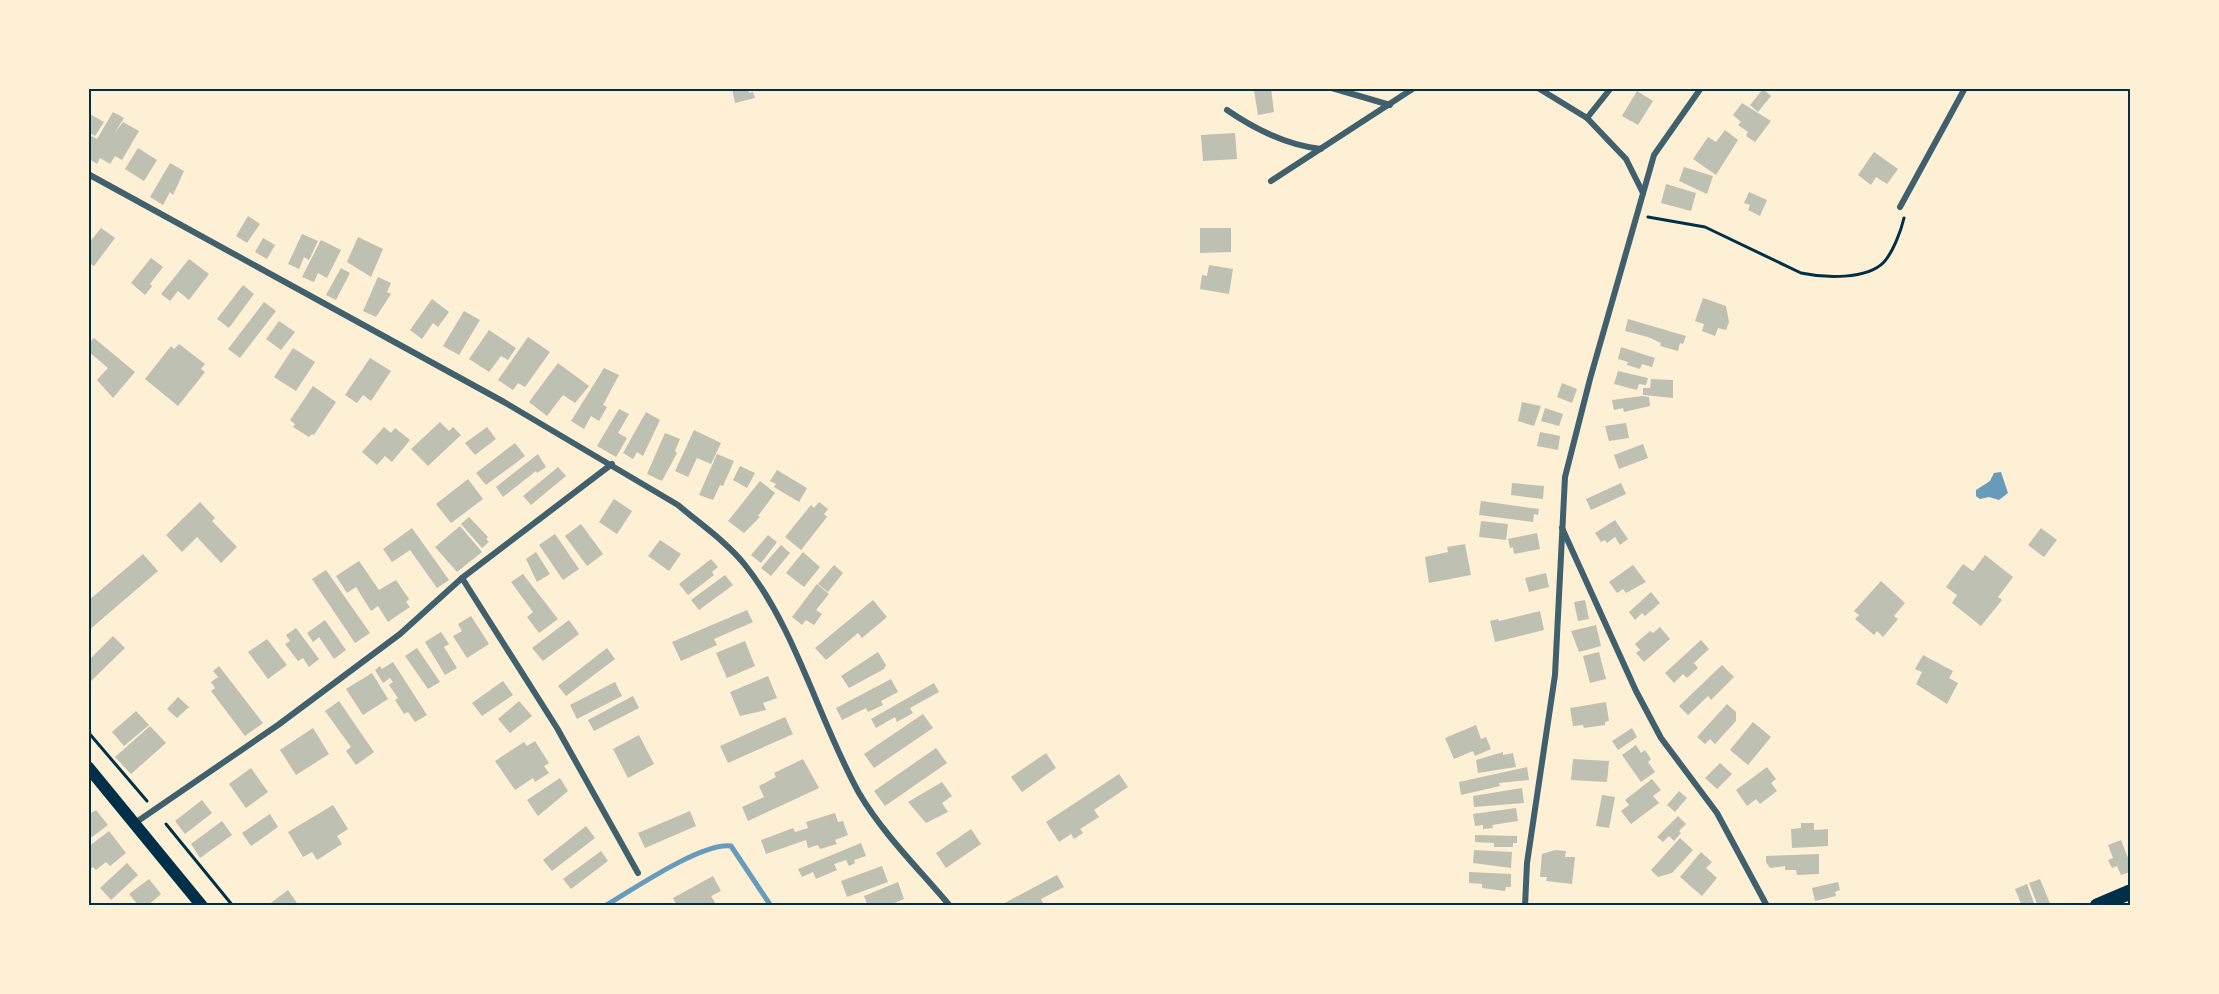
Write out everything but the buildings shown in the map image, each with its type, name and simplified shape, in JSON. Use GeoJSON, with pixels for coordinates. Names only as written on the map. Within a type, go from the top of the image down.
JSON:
{"type":"FeatureCollection","features":[{"type":"Feature","properties":{"kind":"main road"},"geometry":{"type":"LineString","coordinates":[[88,767],[202,906]]}},
{"type":"Feature","properties":{"kind":"main road"},"geometry":{"type":"LineString","coordinates":[[2097,906],[2130,892]]}},
{"type":"Feature","properties":{"kind":"street"},"geometry":{"type":"LineString","coordinates":[[1332,88],[1390,105]]}},
{"type":"Feature","properties":{"kind":"street"},"geometry":{"type":"LineString","coordinates":[[1271,181],[1414,88]]}},
{"type":"Feature","properties":{"kind":"street"},"geometry":{"type":"LineString","coordinates":[[1538,88],[1587,118],[1626,159],[1643,194]]}},
{"type":"Feature","properties":{"kind":"street"},"geometry":{"type":"LineString","coordinates":[[1587,118],[1611,88]]}},
{"type":"Feature","properties":{"kind":"street"},"geometry":{"type":"LineString","coordinates":[[1525,906],[1527,863],[1555,675],[1561,526],[1566,477],[1590,379],[1654,155],[1701,88]]}},
{"type":"Feature","properties":{"kind":"street"},"geometry":{"type":"LineString","coordinates":[[1900,207],[1965,88]]}},
{"type":"Feature","properties":{"kind":"street"},"geometry":{"type":"LineString","coordinates":[[1227,110],[1275,138],[1301,147],[1321,149]]}},
{"type":"Feature","properties":{"kind":"street"},"geometry":{"type":"LineString","coordinates":[[88,174],[612,464],[678,505],[745,564],[779,622],[860,795],[886,833],[950,906]]}},
{"type":"Feature","properties":{"kind":"street"},"geometry":{"type":"LineString","coordinates":[[135,823],[297,711],[400,633],[462,578],[612,464]]}},
{"type":"Feature","properties":{"kind":"street"},"geometry":{"type":"LineString","coordinates":[[1561,526],[1661,738],[1717,813],[1767,906]]}},
{"type":"Feature","properties":{"kind":"street"},"geometry":{"type":"LineString","coordinates":[[462,578],[557,728],[638,873]]}},
{"type":"Feature","properties":{"kind":"path"},"geometry":{"type":"LineString","coordinates":[[1637,215],[1705,227],[1802,273],[1837,276],[1871,270],[1885,261],[1902,225],[1906,204],[1904,199]]}},
{"type":"Feature","properties":{"kind":"path"},"geometry":{"type":"LineString","coordinates":[[88,732],[148,803]]}},
{"type":"Feature","properties":{"kind":"path"},"geometry":{"type":"LineString","coordinates":[[166,824],[233,906]]}},
{"type":"Feature","properties":{"kind":"water"},"geometry":{"type":"Polygon","coordinates":[[[2001,472],[2008,493],[1999,500],[1989,497],[1980,499],[1976,496],[1976,490],[1990,481],[1994,473],[2001,472]]]}},
{"type":"Feature","properties":{"kind":"waterway"},"geometry":{"type":"LineString","coordinates":[[605,906],[686,859],[703,851],[731,846],[771,906]]}}]}
